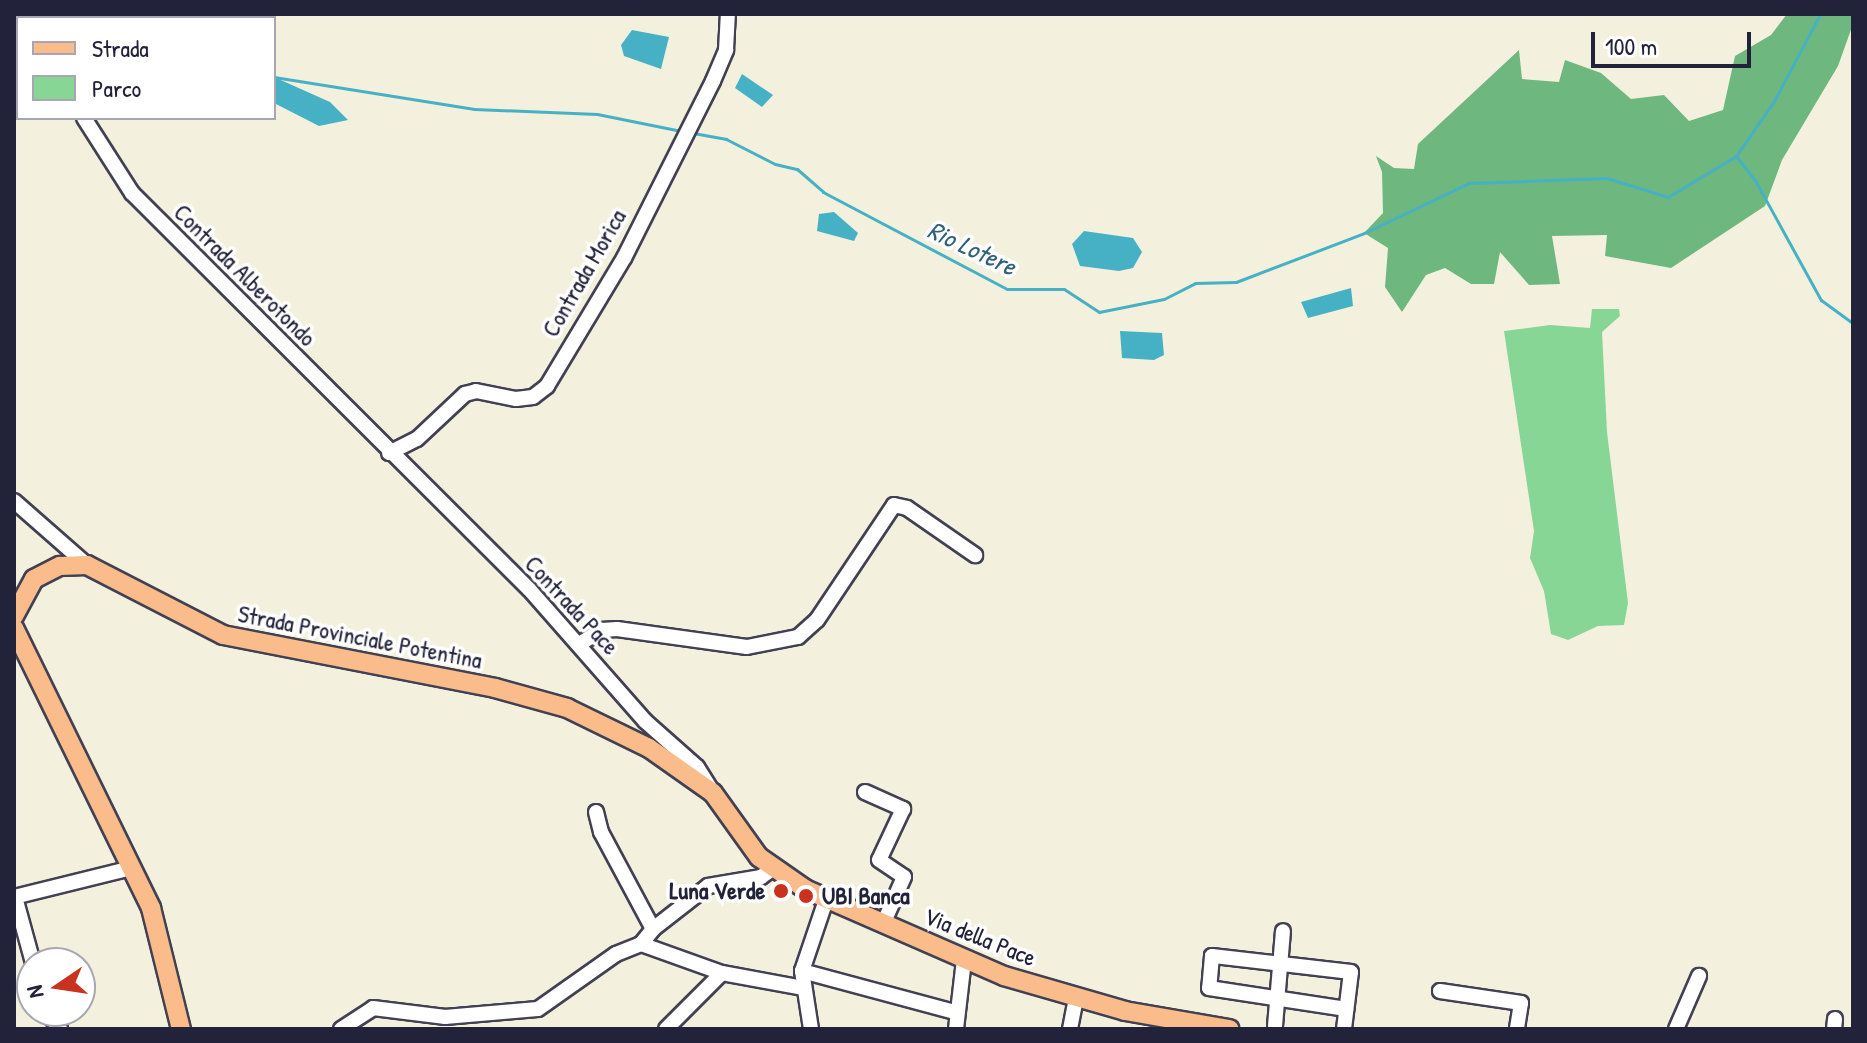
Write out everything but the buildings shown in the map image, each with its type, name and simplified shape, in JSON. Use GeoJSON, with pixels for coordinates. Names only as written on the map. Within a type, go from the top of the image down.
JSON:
{"type":"FeatureCollection","features":[{"type":"Feature","properties":{"kind":"main road"},"geometry":{"type":"LineString","coordinates":[[14,616],[34,579],[60,566],[87,565]]}},
{"type":"Feature","properties":{"kind":"main road","name":"Strada Provinciale Potentina"},"geometry":{"type":"LineString","coordinates":[[87,565],[223,635],[495,688],[567,708],[649,748],[713,793]]}},
{"type":"Feature","properties":{"kind":"main road"},"geometry":{"type":"LineString","coordinates":[[14,628],[131,868],[162,939],[181,1029]]}},
{"type":"Feature","properties":{"kind":"main road","name":"Via della Pace"},"geometry":{"type":"LineString","coordinates":[[713,793],[772,869],[883,924],[964,960],[1076,998],[1167,1024],[1229,1029]]}},
{"type":"Feature","properties":{"kind":"street","name":"Contrada Morica"},"geometry":{"type":"LineString","coordinates":[[389,453],[417,439],[465,394],[476,391],[516,399],[533,397],[547,386],[624,258],[713,81],[726,50],[728,14]]}},
{"type":"Feature","properties":{"kind":"street","name":"Contrada Alberotondo"},"geometry":{"type":"LineString","coordinates":[[85,120],[132,193],[389,453]]}},
{"type":"Feature","properties":{"kind":"street","name":"Contrada Pace"},"geometry":{"type":"LineString","coordinates":[[389,453],[581,643],[645,721],[697,767],[713,793]]}},
{"type":"Feature","properties":{"kind":"street"},"geometry":{"type":"LineString","coordinates":[[14,501],[87,565]]}},
{"type":"Feature","properties":{"kind":"street"},"geometry":{"type":"LineString","coordinates":[[581,643],[602,630],[617,629],[747,647],[798,637],[817,620],[894,505],[907,508],[975,555]]}},
{"type":"Feature","properties":{"kind":"street"},"geometry":{"type":"LineString","coordinates":[[865,792],[903,809],[879,860],[904,877],[883,924]]}},
{"type":"Feature","properties":{"kind":"street"},"geometry":{"type":"LineString","coordinates":[[596,812],[601,832],[653,929]]}},
{"type":"Feature","properties":{"kind":"street"},"geometry":{"type":"LineString","coordinates":[[29,947],[15,897],[131,868]]}},
{"type":"Feature","properties":{"kind":"street"},"geometry":{"type":"LineString","coordinates":[[341,1029],[373,1008],[401,1022],[524,1013],[550,1002],[616,954],[641,944],[653,929],[714,882],[761,877],[772,869]]}},
{"type":"Feature","properties":{"kind":"street"},"geometry":{"type":"LineString","coordinates":[[811,1029],[802,971],[827,897]]}},
{"type":"Feature","properties":{"kind":"street"},"geometry":{"type":"LineString","coordinates":[[1275,1026],[1283,931]]}},
{"type":"Feature","properties":{"kind":"street"},"geometry":{"type":"LineString","coordinates":[[641,944],[722,973],[803,988]]}},
{"type":"Feature","properties":{"kind":"street"},"geometry":{"type":"LineString","coordinates":[[1344,1029],[1351,972],[1212,956],[1209,988],[1346,1009]]}},
{"type":"Feature","properties":{"kind":"street"},"geometry":{"type":"LineString","coordinates":[[956,1029],[955,1012],[964,960]]}},
{"type":"Feature","properties":{"kind":"street"},"geometry":{"type":"LineString","coordinates":[[802,971],[955,1012]]}},
{"type":"Feature","properties":{"kind":"street"},"geometry":{"type":"LineString","coordinates":[[666,1029],[722,973]]}},
{"type":"Feature","properties":{"kind":"street"},"geometry":{"type":"LineString","coordinates":[[1676,1029],[1699,976]]}},
{"type":"Feature","properties":{"kind":"street"},"geometry":{"type":"LineString","coordinates":[[1440,991],[1521,1003],[1517,1029]]}},
{"type":"Feature","properties":{"kind":"street"},"geometry":{"type":"LineString","coordinates":[[1070,1029],[1076,998]]}},
{"type":"Feature","properties":{"kind":"green space"},"geometry":{"type":"Polygon","coordinates":[[[1787,14],[1853,14],[1853,24],[1838,66],[1782,160],[1765,206],[1671,268],[1605,256],[1607,235],[1552,236],[1560,284],[1529,285],[1500,252],[1494,284],[1471,284],[1445,268],[1426,275],[1402,312],[1385,287],[1388,248],[1364,233],[1383,213],[1382,172],[1376,156],[1394,168],[1414,169],[1418,144],[1519,50],[1522,79],[1559,82],[1565,60],[1601,73],[1631,99],[1664,95],[1689,121],[1723,110],[1735,56],[1771,35],[1787,14]]]}},
{"type":"Feature","properties":{"kind":"green space"},"geometry":{"type":"Polygon","coordinates":[[[1592,309],[1619,309],[1620,316],[1602,332],[1607,432],[1628,603],[1624,625],[1598,626],[1568,640],[1551,634],[1544,591],[1530,558],[1534,531],[1504,331],[1550,325],[1590,328],[1592,309]]]}},
{"type":"Feature","properties":{"kind":"water"},"geometry":{"type":"Polygon","coordinates":[[[632,30],[669,37],[661,69],[624,56],[621,45],[632,30]]]}},
{"type":"Feature","properties":{"kind":"water"},"geometry":{"type":"Polygon","coordinates":[[[742,74],[773,95],[762,107],[735,88],[742,74]]]}},
{"type":"Feature","properties":{"kind":"water"},"geometry":{"type":"Polygon","coordinates":[[[276,78],[330,102],[348,120],[319,126],[276,104],[276,78]]]}},
{"type":"Feature","properties":{"kind":"water"},"geometry":{"type":"Polygon","coordinates":[[[834,212],[858,233],[854,241],[817,231],[819,214],[834,212]]]}},
{"type":"Feature","properties":{"kind":"water"},"geometry":{"type":"Polygon","coordinates":[[[1084,231],[1133,238],[1142,252],[1133,268],[1119,271],[1080,266],[1072,244],[1084,231]]]}},
{"type":"Feature","properties":{"kind":"water"},"geometry":{"type":"Polygon","coordinates":[[[1351,288],[1353,306],[1308,318],[1301,302],[1351,288]]]}},
{"type":"Feature","properties":{"kind":"water"},"geometry":{"type":"Polygon","coordinates":[[[1120,331],[1162,333],[1164,355],[1154,360],[1122,358],[1120,331]]]}},
{"type":"Feature","properties":{"kind":"waterway","name":"Rio Lotere"},"geometry":{"type":"LineString","coordinates":[[693,133],[726,139],[775,164],[797,169],[823,192],[1007,289],[1064,289],[1099,312],[1164,299],[1195,283],[1236,282],[1364,233],[1469,183],[1607,178],[1668,197],[1736,156],[1774,101],[1820,14]]}},
{"type":"Feature","properties":{"kind":"waterway","name":"Rio Lotere"},"geometry":{"type":"LineString","coordinates":[[276,77],[474,109],[597,114],[681,131]]}},
{"type":"Feature","properties":{"kind":"waterway"},"geometry":{"type":"LineString","coordinates":[[1736,156],[1756,182],[1821,300],[1853,323]]}},
{"type":"Feature","properties":{"kind":"place","name":"Luna Verde"},"geometry":{"type":"Point","coordinates":[781,891]}},
{"type":"Feature","properties":{"kind":"place","name":"UBI Banca"},"geometry":{"type":"Point","coordinates":[806,896]}}]}
